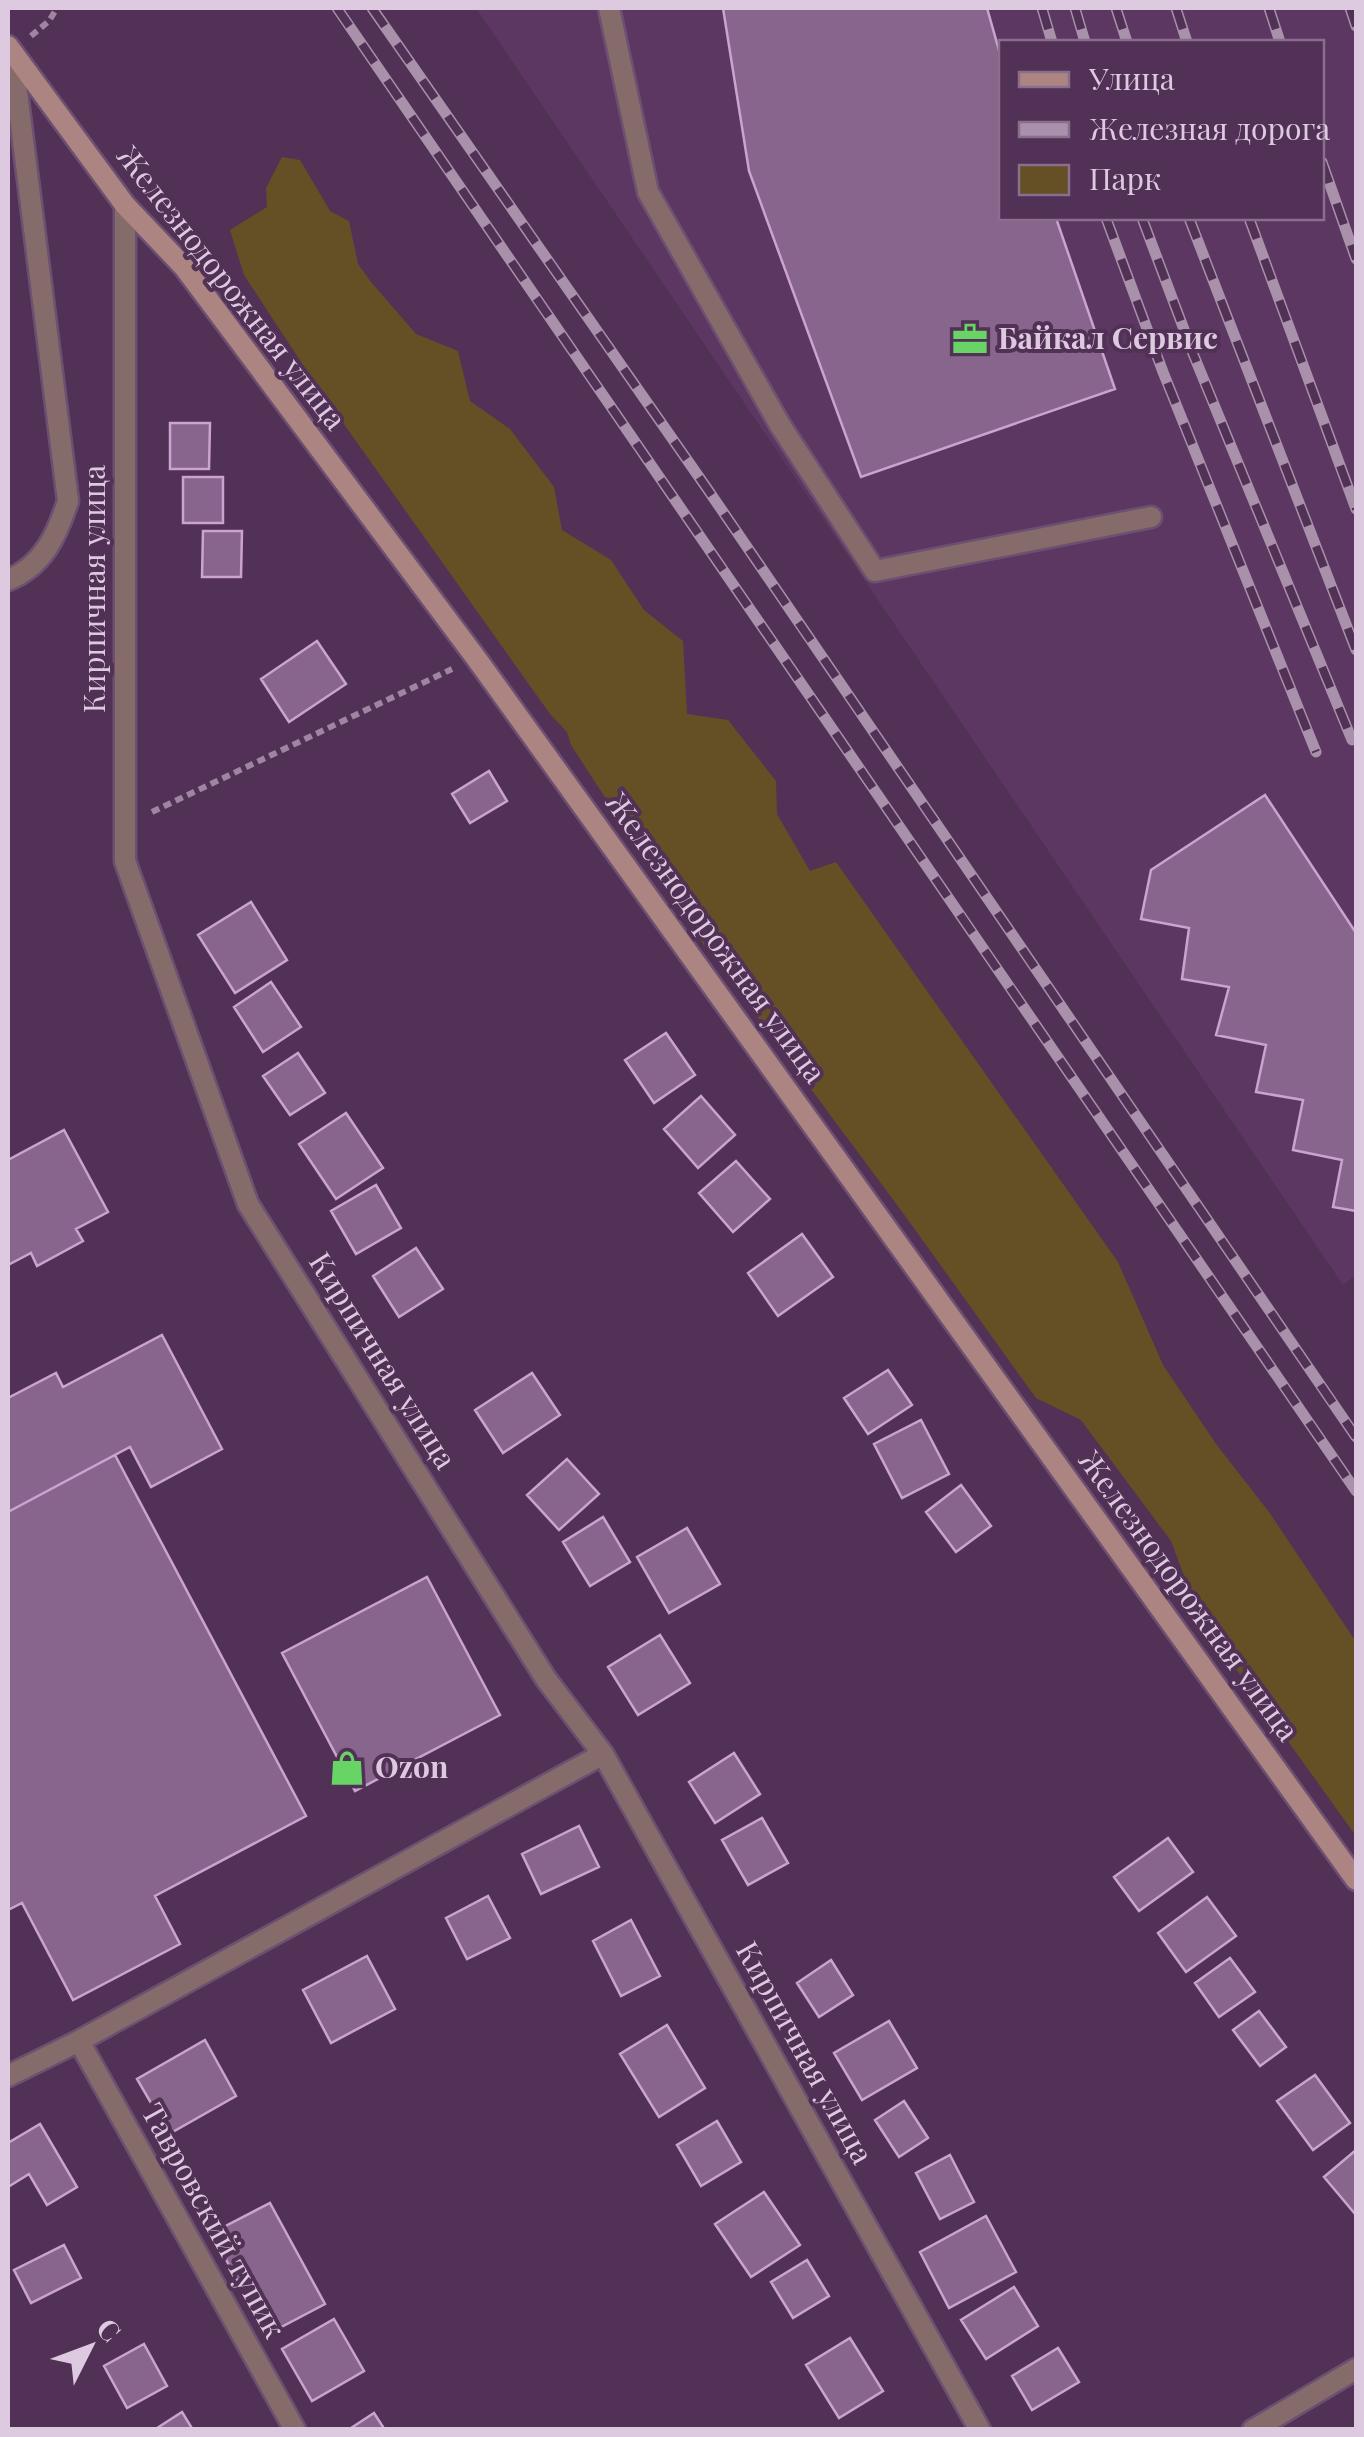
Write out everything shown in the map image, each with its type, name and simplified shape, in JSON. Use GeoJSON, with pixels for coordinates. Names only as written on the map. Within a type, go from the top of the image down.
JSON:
{"type":"FeatureCollection","features":[{"type":"Feature","properties":{"kind":"street"},"geometry":{"type":"LineString","coordinates":[[609,8],[648,192],[780,426],[875,571],[1151,517]]}},
{"type":"Feature","properties":{"kind":"street"},"geometry":{"type":"LineString","coordinates":[[8,580],[20,575],[53,543],[68,502],[10,49]]}},
{"type":"Feature","properties":{"kind":"street","name":"Железнодорожная улица"},"geometry":{"type":"LineString","coordinates":[[10,49],[125,205],[184,266],[476,658],[1356,1880]]}},
{"type":"Feature","properties":{"kind":"street","name":"Кирпичная улица"},"geometry":{"type":"LineString","coordinates":[[125,205],[125,860],[248,1204],[546,1679],[603,1754],[980,2430]]}},
{"type":"Feature","properties":{"kind":"street"},"geometry":{"type":"LineString","coordinates":[[8,2076],[79,2041],[603,1754]]}},
{"type":"Feature","properties":{"kind":"street","name":"Тавровский тупик"},"geometry":{"type":"LineString","coordinates":[[79,2041],[295,2430]]}},
{"type":"Feature","properties":{"kind":"street"},"geometry":{"type":"LineString","coordinates":[[1252,2430],[1356,2369]]}},
{"type":"Feature","properties":{"kind":"path"},"geometry":{"type":"LineString","coordinates":[[125,824],[476,658]]}},
{"type":"Feature","properties":{"kind":"shaded area"},"geometry":{"type":"Polygon","coordinates":[[[476,8],[1356,8],[1356,1275],[1343,1285],[476,8]]]}},
{"type":"Feature","properties":{"kind":"green space"},"geometry":{"type":"Polygon","coordinates":[[[282,157],[300,160],[330,211],[349,221],[358,264],[416,334],[458,351],[470,401],[510,429],[554,487],[562,530],[611,560],[644,610],[683,641],[687,714],[728,720],[776,781],[777,814],[810,871],[836,862],[1118,1262],[1163,1365],[1356,1642],[1356,1836],[1200,1619],[1171,1541],[1081,1420],[1036,1398],[680,913],[571,745],[567,732],[550,714],[314,382],[244,275],[230,230],[267,207],[266,188],[282,157]]]}},
{"type":"Feature","properties":{"kind":"building"},"geometry":{"type":"Polygon","coordinates":[[[723,8],[987,8],[999,50],[999,220],[1057,220],[1115,389],[861,477],[749,171],[723,8]]]}},
{"type":"Feature","properties":{"kind":"building"},"geometry":{"type":"Polygon","coordinates":[[[170,423],[210,423],[209,469],[170,469],[170,423]]]}},
{"type":"Feature","properties":{"kind":"building"},"geometry":{"type":"Polygon","coordinates":[[[183,477],[223,477],[223,523],[183,523],[183,477]]]}},
{"type":"Feature","properties":{"kind":"building"},"geometry":{"type":"Polygon","coordinates":[[[203,531],[242,531],[241,577],[202,577],[203,531]]]}},
{"type":"Feature","properties":{"kind":"building"},"geometry":{"type":"Polygon","coordinates":[[[317,641],[346,684],[289,722],[261,679],[317,641]]]}},
{"type":"Feature","properties":{"kind":"building"},"geometry":{"type":"Polygon","coordinates":[[[489,771],[507,801],[470,823],[452,794],[489,771]]]}},
{"type":"Feature","properties":{"kind":"building"},"geometry":{"type":"Polygon","coordinates":[[[1265,795],[1356,933],[1356,1211],[1333,1207],[1342,1160],[1293,1150],[1303,1100],[1256,1092],[1266,1045],[1216,1035],[1229,987],[1182,979],[1189,928],[1141,919],[1151,870],[1265,795]]]}},
{"type":"Feature","properties":{"kind":"building"},"geometry":{"type":"Polygon","coordinates":[[[251,902],[287,960],[235,993],[198,935],[251,902]]]}},
{"type":"Feature","properties":{"kind":"building"},"geometry":{"type":"Polygon","coordinates":[[[271,982],[301,1027],[263,1052],[234,1007],[271,982]]]}},
{"type":"Feature","properties":{"kind":"building"},"geometry":{"type":"Polygon","coordinates":[[[666,1033],[695,1075],[654,1103],[625,1060],[666,1033]]]}},
{"type":"Feature","properties":{"kind":"building"},"geometry":{"type":"Polygon","coordinates":[[[298,1053],[325,1093],[290,1115],[263,1076],[298,1053]]]}},
{"type":"Feature","properties":{"kind":"building"},"geometry":{"type":"Polygon","coordinates":[[[701,1096],[735,1135],[698,1168],[664,1129],[701,1096]]]}},
{"type":"Feature","properties":{"kind":"building"},"geometry":{"type":"Polygon","coordinates":[[[346,1113],[383,1168],[336,1199],[299,1144],[346,1113]]]}},
{"type":"Feature","properties":{"kind":"building"},"geometry":{"type":"Polygon","coordinates":[[[64,1130],[108,1212],[76,1229],[83,1241],[37,1266],[31,1253],[8,1265],[8,1160],[64,1130]]]}},
{"type":"Feature","properties":{"kind":"building"},"geometry":{"type":"Polygon","coordinates":[[[736,1161],[770,1199],[733,1232],[699,1193],[736,1161]]]}},
{"type":"Feature","properties":{"kind":"building"},"geometry":{"type":"Polygon","coordinates":[[[376,1185],[401,1228],[356,1254],[331,1211],[376,1185]]]}},
{"type":"Feature","properties":{"kind":"building"},"geometry":{"type":"Polygon","coordinates":[[[802,1234],[833,1277],[778,1316],[748,1273],[802,1234]]]}},
{"type":"Feature","properties":{"kind":"building"},"geometry":{"type":"Polygon","coordinates":[[[416,1248],[443,1289],[399,1317],[373,1276],[416,1248]]]}},
{"type":"Feature","properties":{"kind":"building"},"geometry":{"type":"Polygon","coordinates":[[[162,1335],[222,1449],[151,1487],[130,1447],[8,1512],[8,1398],[56,1373],[63,1387],[162,1335]]]}},
{"type":"Feature","properties":{"kind":"building"},"geometry":{"type":"Polygon","coordinates":[[[888,1370],[912,1405],[868,1434],[844,1398],[888,1370]]]}},
{"type":"Feature","properties":{"kind":"building"},"geometry":{"type":"Polygon","coordinates":[[[532,1373],[560,1415],[503,1453],[475,1410],[532,1373]]]}},
{"type":"Feature","properties":{"kind":"building"},"geometry":{"type":"Polygon","coordinates":[[[921,1420],[949,1474],[902,1498],[874,1444],[921,1420]]]}},
{"type":"Feature","properties":{"kind":"building"},"geometry":{"type":"Polygon","coordinates":[[[115,1455],[306,1816],[155,1896],[180,1944],[73,2000],[22,1903],[8,1910],[8,1512],[115,1455]]]}},
{"type":"Feature","properties":{"kind":"building"},"geometry":{"type":"Polygon","coordinates":[[[567,1459],[599,1494],[559,1530],[527,1495],[567,1459]]]}},
{"type":"Feature","properties":{"kind":"building"},"geometry":{"type":"Polygon","coordinates":[[[961,1485],[991,1526],[956,1552],[926,1512],[961,1485]]]}},
{"type":"Feature","properties":{"kind":"building"},"geometry":{"type":"Polygon","coordinates":[[[603,1517],[630,1562],[590,1586],[563,1542],[603,1517]]]}},
{"type":"Feature","properties":{"kind":"building"},"geometry":{"type":"Polygon","coordinates":[[[687,1528],[720,1584],[669,1613],[637,1557],[687,1528]]]}},
{"type":"Feature","properties":{"kind":"building"},"geometry":{"type":"Polygon","coordinates":[[[427,1577],[500,1715],[355,1791],[282,1653],[427,1577]]]}},
{"type":"Feature","properties":{"kind":"building"},"geometry":{"type":"Polygon","coordinates":[[[660,1635],[690,1683],[638,1715],[608,1667],[660,1635]]]}},
{"type":"Feature","properties":{"kind":"building"},"geometry":{"type":"Polygon","coordinates":[[[734,1753],[760,1794],[715,1823],[689,1782],[734,1753]]]}},
{"type":"Feature","properties":{"kind":"building"},"geometry":{"type":"Polygon","coordinates":[[[762,1818],[788,1863],[748,1885],[722,1840],[762,1818]]]}},
{"type":"Feature","properties":{"kind":"building"},"geometry":{"type":"Polygon","coordinates":[[[579,1826],[599,1867],[541,1894],[522,1854],[579,1826]]]}},
{"type":"Feature","properties":{"kind":"building"},"geometry":{"type":"Polygon","coordinates":[[[1168,1838],[1193,1872],[1139,1911],[1114,1877],[1168,1838]]]}},
{"type":"Feature","properties":{"kind":"building"},"geometry":{"type":"Polygon","coordinates":[[[488,1896],[510,1938],[467,1959],[446,1918],[488,1896]]]}},
{"type":"Feature","properties":{"kind":"building"},"geometry":{"type":"Polygon","coordinates":[[[1207,1897],[1236,1936],[1186,1972],[1158,1933],[1207,1897]]]}},
{"type":"Feature","properties":{"kind":"building"},"geometry":{"type":"Polygon","coordinates":[[[631,1920],[660,1976],[621,1996],[593,1941],[631,1920]]]}},
{"type":"Feature","properties":{"kind":"building"},"geometry":{"type":"Polygon","coordinates":[[[367,1956],[395,2009],[331,2043],[303,1990],[367,1956]]]}},
{"type":"Feature","properties":{"kind":"building"},"geometry":{"type":"Polygon","coordinates":[[[1230,1958],[1255,1992],[1219,2017],[1195,1983],[1230,1958]]]}},
{"type":"Feature","properties":{"kind":"building"},"geometry":{"type":"Polygon","coordinates":[[[831,1960],[853,1995],[819,2017],[797,1983],[831,1960]]]}},
{"type":"Feature","properties":{"kind":"building"},"geometry":{"type":"Polygon","coordinates":[[[1259,2011],[1286,2047],[1260,2066],[1233,2030],[1259,2011]]]}},
{"type":"Feature","properties":{"kind":"building"},"geometry":{"type":"Polygon","coordinates":[[[889,2021],[917,2068],[862,2100],[834,2053],[889,2021]]]}},
{"type":"Feature","properties":{"kind":"building"},"geometry":{"type":"Polygon","coordinates":[[[667,2025],[705,2088],[659,2117],[620,2054],[667,2025]]]}},
{"type":"Feature","properties":{"kind":"building"},"geometry":{"type":"Polygon","coordinates":[[[205,2040],[236,2096],[169,2134],[137,2079],[205,2040]]]}},
{"type":"Feature","properties":{"kind":"building"},"geometry":{"type":"Polygon","coordinates":[[[1315,2075],[1350,2123],[1313,2150],[1277,2101],[1315,2075]]]}},
{"type":"Feature","properties":{"kind":"building"},"geometry":{"type":"Polygon","coordinates":[[[904,2101],[928,2138],[899,2157],[875,2120],[904,2101]]]}},
{"type":"Feature","properties":{"kind":"building"},"geometry":{"type":"Polygon","coordinates":[[[717,2121],[741,2162],[701,2186],[677,2145],[717,2121]]]}},
{"type":"Feature","properties":{"kind":"building"},"geometry":{"type":"Polygon","coordinates":[[[40,2124],[77,2187],[47,2205],[29,2174],[8,2187],[8,2143],[40,2124]]]}},
{"type":"Feature","properties":{"kind":"building"},"geometry":{"type":"Polygon","coordinates":[[[1356,2150],[1356,2215],[1324,2177],[1356,2150]]]}},
{"type":"Feature","properties":{"kind":"building"},"geometry":{"type":"Polygon","coordinates":[[[950,2155],[974,2202],[940,2219],[916,2173],[950,2155]]]}},
{"type":"Feature","properties":{"kind":"building"},"geometry":{"type":"Polygon","coordinates":[[[764,2192],[800,2245],[751,2277],[715,2224],[764,2192]]]}},
{"type":"Feature","properties":{"kind":"building"},"geometry":{"type":"Polygon","coordinates":[[[270,2203],[325,2304],[266,2335],[212,2233],[270,2203]]]}},
{"type":"Feature","properties":{"kind":"building"},"geometry":{"type":"Polygon","coordinates":[[[986,2216],[1016,2272],[949,2308],[920,2252],[986,2216]]]}},
{"type":"Feature","properties":{"kind":"building"},"geometry":{"type":"Polygon","coordinates":[[[64,2245],[81,2278],[31,2303],[14,2270],[64,2245]]]}},
{"type":"Feature","properties":{"kind":"building"},"geometry":{"type":"Polygon","coordinates":[[[807,2260],[829,2296],[793,2318],[771,2282],[807,2260]]]}},
{"type":"Feature","properties":{"kind":"building"},"geometry":{"type":"Polygon","coordinates":[[[1014,2287],[1038,2326],[986,2359],[961,2320],[1014,2287]]]}},
{"type":"Feature","properties":{"kind":"building"},"geometry":{"type":"Polygon","coordinates":[[[334,2319],[364,2371],[312,2401],[282,2349],[334,2319]]]}},
{"type":"Feature","properties":{"kind":"building"},"geometry":{"type":"Polygon","coordinates":[[[850,2338],[883,2391],[839,2418],[806,2365],[850,2338]]]}},
{"type":"Feature","properties":{"kind":"building"},"geometry":{"type":"Polygon","coordinates":[[[144,2344],[167,2386],[127,2408],[104,2366],[144,2344]]]}},
{"type":"Feature","properties":{"kind":"building"},"geometry":{"type":"Polygon","coordinates":[[[1058,2348],[1079,2382],[1032,2410],[1012,2376],[1058,2348]]]}},
{"type":"Feature","properties":{"kind":"building"},"geometry":{"type":"Polygon","coordinates":[[[182,2412],[193,2430],[154,2430],[182,2412]]]}},
{"type":"Feature","properties":{"kind":"building"},"geometry":{"type":"Polygon","coordinates":[[[374,2413],[385,2430],[348,2430],[374,2413]]]}},
{"type":"Feature","properties":{"kind":"railway"},"geometry":{"type":"LineString","coordinates":[[337,8],[1356,1491]]}},
{"type":"Feature","properties":{"kind":"railway"},"geometry":{"type":"LineString","coordinates":[[372,8],[706,487],[1356,1437]]}},
{"type":"Feature","properties":{"kind":"railway"},"geometry":{"type":"LineString","coordinates":[[1042,8],[1051,40]]}},
{"type":"Feature","properties":{"kind":"railway"},"geometry":{"type":"LineString","coordinates":[[1075,8],[1084,40]]}},
{"type":"Feature","properties":{"kind":"railway"},"geometry":{"type":"LineString","coordinates":[[1116,8],[1126,40]]}},
{"type":"Feature","properties":{"kind":"railway"},"geometry":{"type":"LineString","coordinates":[[1176,8],[1186,40]]}},
{"type":"Feature","properties":{"kind":"railway"},"geometry":{"type":"LineString","coordinates":[[1269,8],[1279,40]]}},
{"type":"Feature","properties":{"kind":"railway"},"geometry":{"type":"LineString","coordinates":[[1350,8],[1356,26]]}},
{"type":"Feature","properties":{"kind":"railway"},"geometry":{"type":"LineString","coordinates":[[1324,168],[1356,259]]}},
{"type":"Feature","properties":{"kind":"railway"},"geometry":{"type":"LineString","coordinates":[[1107,220],[1163,372],[1316,752]]}},
{"type":"Feature","properties":{"kind":"railway"},"geometry":{"type":"LineString","coordinates":[[1143,220],[1194,356],[1352,740]]}},
{"type":"Feature","properties":{"kind":"railway"},"geometry":{"type":"LineString","coordinates":[[1190,220],[1356,650]]}},
{"type":"Feature","properties":{"kind":"railway"},"geometry":{"type":"LineString","coordinates":[[1250,220],[1356,509]]}},
{"type":"Feature","properties":{"kind":"place","name":"Байкал Сервис"},"geometry":{"type":"Point","coordinates":[970,339]}},
{"type":"Feature","properties":{"kind":"place","name":"Ozon"},"geometry":{"type":"Point","coordinates":[347,1768]}}]}
